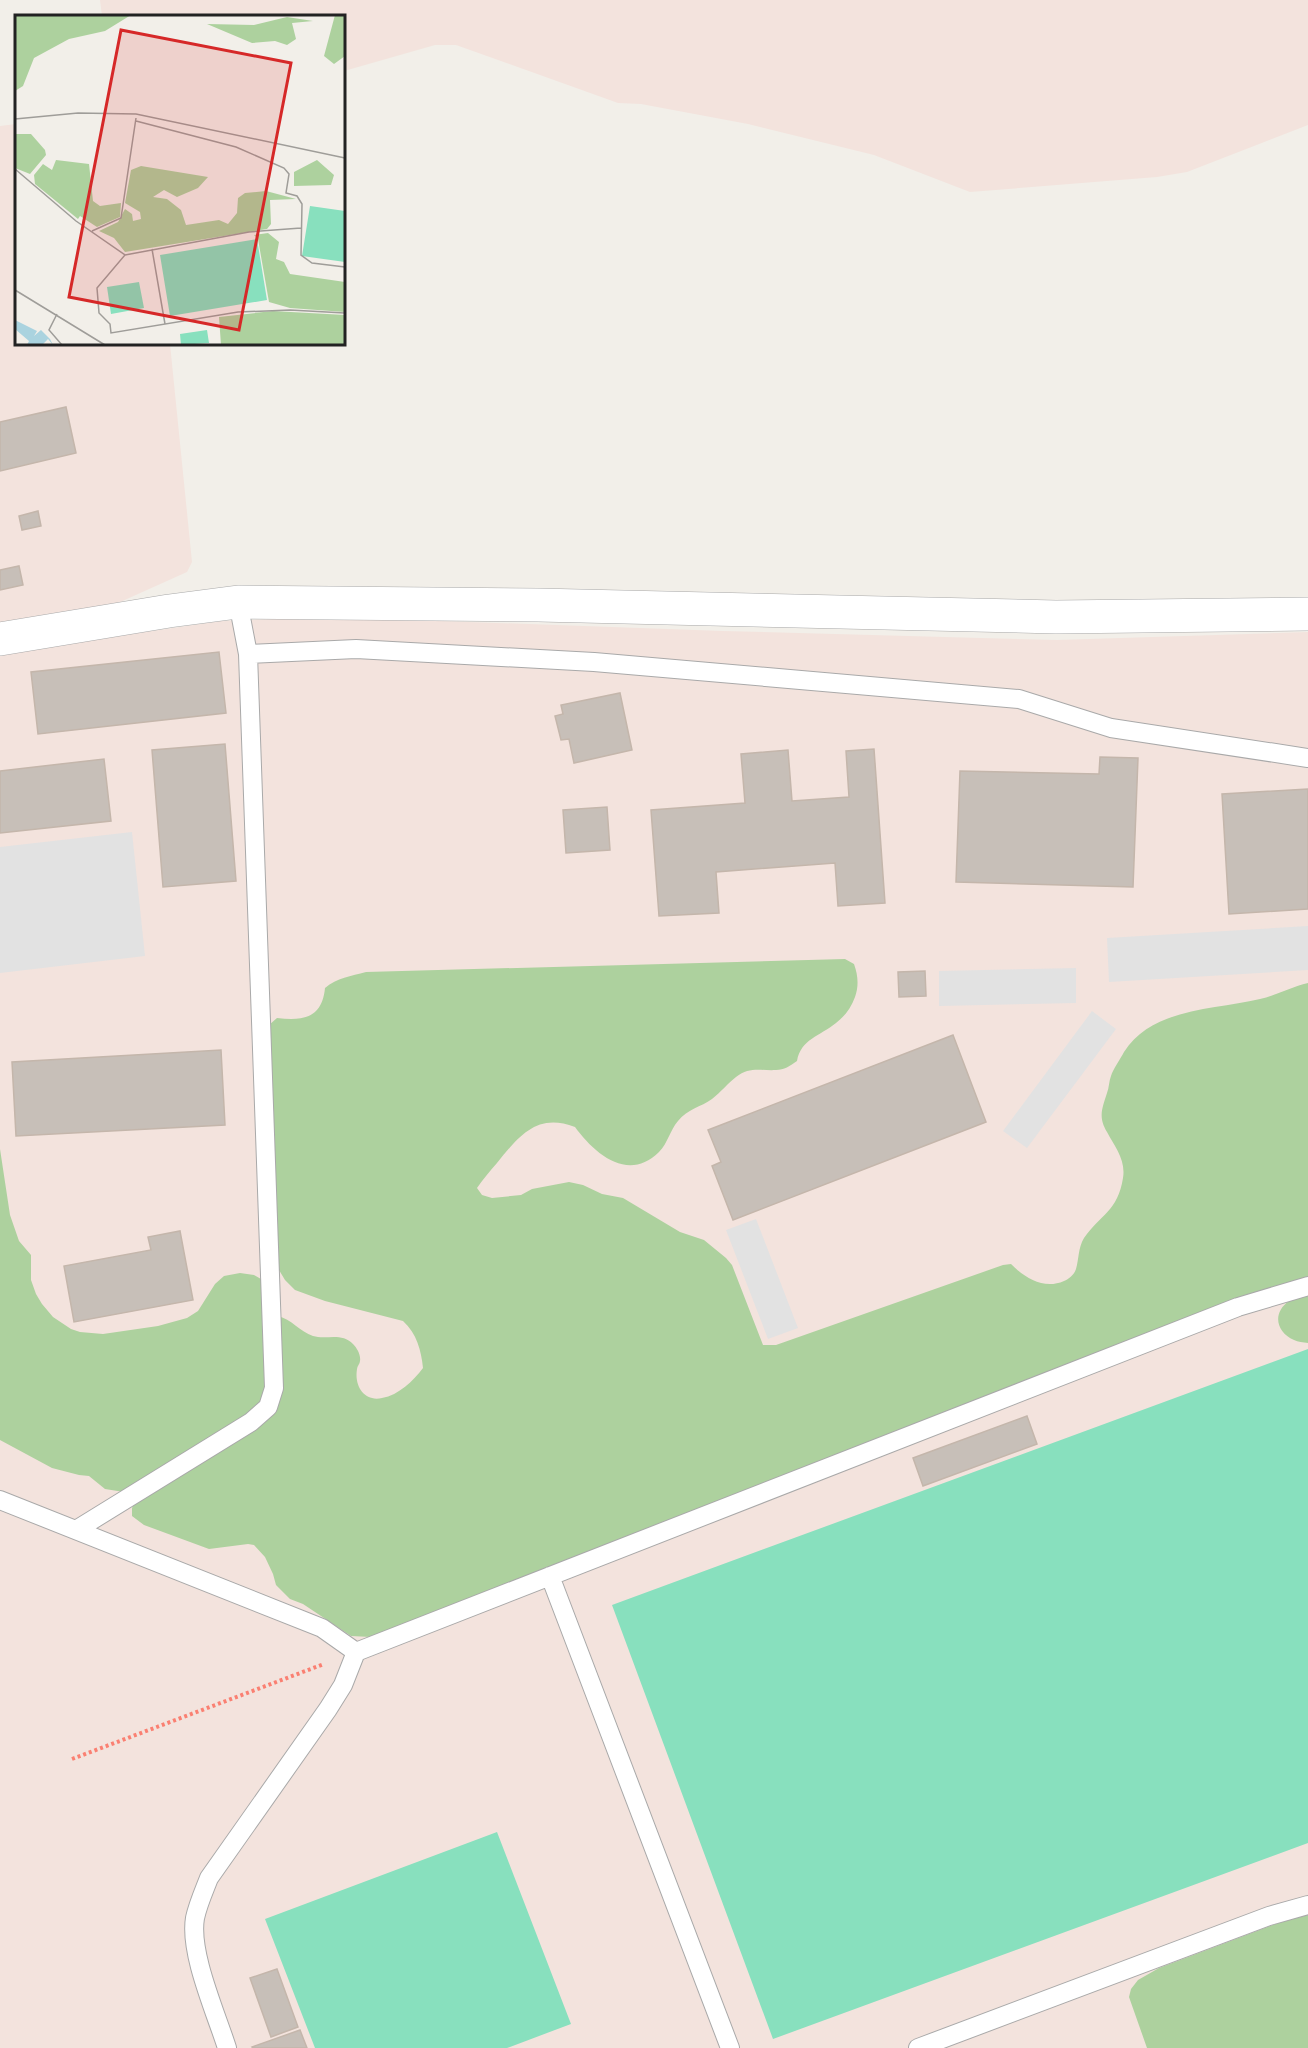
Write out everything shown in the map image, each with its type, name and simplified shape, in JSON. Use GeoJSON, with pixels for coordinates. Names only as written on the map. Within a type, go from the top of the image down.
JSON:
{"type":"FeatureCollection","features":[{"type":"Feature","properties":{"kind":"street"},"geometry":{"type":"LineString","coordinates":[[0,639],[238,602],[550,605],[1056,617],[1308,614]]}},
{"type":"Feature","properties":{"kind":"lane"},"geometry":{"type":"LineString","coordinates":[[75,1530],[251,1422],[268,1407],[274,1388],[248,654],[238,602]]}},
{"type":"Feature","properties":{"kind":"lane"},"geometry":{"type":"LineString","coordinates":[[248,654],[356,649],[594,662],[1019,699],[1111,728],[1308,758]]}},
{"type":"Feature","properties":{"kind":"lane"},"geometry":{"type":"LineString","coordinates":[[227,2048],[196,1952],[195,1919],[200,1900],[209,1878],[328,1709],[343,1685],[356,1652],[1238,1307],[1308,1286]]}},
{"type":"Feature","properties":{"kind":"lane"},"geometry":{"type":"LineString","coordinates":[[0,1500],[322,1629],[356,1652]]}},
{"type":"Feature","properties":{"kind":"lane"},"geometry":{"type":"LineString","coordinates":[[550,1576],[730,2048]]}},
{"type":"Feature","properties":{"kind":"lane"},"geometry":{"type":"LineString","coordinates":[[918,2048],[1269,1916],[1308,1905]]}},
{"type":"Feature","properties":{"kind":"path"},"geometry":{"type":"LineString","coordinates":[[72,1759],[356,1652]]}},
{"type":"Feature","properties":{"kind":"shaded area"},"geometry":{"type":"Polygon","coordinates":[[[100,0],[1308,0],[1308,125],[1187,172],[1157,177],[970,192],[874,155],[748,124],[641,104],[618,103],[456,45],[435,45],[345,71],[345,15],[102,15],[100,0]]]}},
{"type":"Feature","properties":{"kind":"shaded area"},"geometry":{"type":"Polygon","coordinates":[[[15,124],[15,345],[170,345],[192,562],[187,572],[118,603],[0,624],[0,126],[15,124]]]}},
{"type":"Feature","properties":{"kind":"shaded area"},"geometry":{"type":"Polygon","coordinates":[[[329,617],[1057,640],[1308,632],[1308,2048],[0,2048],[0,655],[221,621],[329,617]]]}},
{"type":"Feature","properties":{"kind":"shaded area"},"geometry":{"type":"Polygon","coordinates":[[[132,832],[145,956],[0,973],[0,847],[132,832]]]}},
{"type":"Feature","properties":{"kind":"shaded area"},"geometry":{"type":"Polygon","coordinates":[[[1308,926],[1308,970],[1109,982],[1107,938],[1308,926]]]}},
{"type":"Feature","properties":{"kind":"shaded area"},"geometry":{"type":"Polygon","coordinates":[[[1076,968],[1076,1003],[939,1006],[939,971],[1076,968]]]}},
{"type":"Feature","properties":{"kind":"shaded area"},"geometry":{"type":"Polygon","coordinates":[[[1092,1011],[1116,1029],[1027,1148],[1003,1131],[1092,1011]]]}},
{"type":"Feature","properties":{"kind":"shaded area"},"geometry":{"type":"Polygon","coordinates":[[[756,1219],[798,1328],[768,1339],[726,1230],[756,1219]]]}},
{"type":"Feature","properties":{"kind":"green space"},"geometry":{"type":"Polygon","coordinates":[[[845,959],[854,964],[857,985],[850,1008],[842,1018],[807,1043],[797,1061],[792,1065],[779,1070],[751,1070],[733,1079],[712,1099],[682,1117],[659,1152],[647,1161],[635,1165],[624,1165],[612,1161],[592,1146],[575,1127],[550,1122],[530,1129],[521,1136],[477,1188],[482,1195],[492,1198],[521,1195],[532,1189],[569,1182],[583,1185],[602,1194],[623,1198],[680,1232],[704,1240],[732,1265],[763,1345],[776,1345],[1003,1265],[1011,1264],[1022,1274],[1035,1281],[1057,1283],[1068,1279],[1074,1273],[1084,1238],[1108,1212],[1121,1189],[1123,1165],[1104,1127],[1102,1113],[1112,1073],[1136,1037],[1151,1026],[1168,1018],[1260,999],[1308,983],[1308,1279],[371,1637],[351,1636],[303,1604],[290,1599],[276,1585],[265,1557],[254,1545],[209,1549],[144,1525],[132,1516],[132,1508],[136,1501],[273,1412],[277,1316],[313,1336],[339,1337],[349,1340],[360,1356],[357,1382],[362,1392],[370,1398],[382,1398],[400,1391],[423,1368],[418,1343],[412,1331],[403,1321],[325,1301],[295,1290],[279,1270],[269,1025],[277,1018],[295,1019],[310,1015],[320,1006],[325,988],[339,980],[366,972],[845,959]]]}},
{"type":"Feature","properties":{"kind":"green space"},"geometry":{"type":"Polygon","coordinates":[[[0,1149],[10,1215],[19,1241],[31,1255],[31,1280],[36,1294],[53,1317],[71,1329],[103,1334],[158,1326],[187,1318],[198,1311],[215,1284],[224,1276],[240,1273],[254,1275],[261,1279],[266,1385],[263,1403],[249,1416],[124,1492],[105,1489],[89,1476],[52,1468],[0,1440],[0,1149]]]}},
{"type":"Feature","properties":{"kind":"green space"},"geometry":{"type":"Polygon","coordinates":[[[1308,1295],[1308,1343],[1288,1337],[1280,1327],[1278,1317],[1289,1301],[1308,1295]]]}},
{"type":"Feature","properties":{"kind":"green space"},"geometry":{"type":"Polygon","coordinates":[[[1308,1349],[1308,1843],[773,2039],[612,1605],[1308,1349]]]}},
{"type":"Feature","properties":{"kind":"green space"},"geometry":{"type":"Polygon","coordinates":[[[497,1832],[571,2024],[507,2048],[315,2048],[265,1919],[497,1832]]]}},
{"type":"Feature","properties":{"kind":"green space"},"geometry":{"type":"Polygon","coordinates":[[[1308,1915],[1308,2048],[1147,2048],[1129,1997],[1131,1989],[1138,1980],[1159,1968],[1278,1923],[1308,1915]]]}},
{"type":"Feature","properties":{"kind":"building"},"geometry":{"type":"Polygon","coordinates":[[[66,407],[76,453],[0,471],[0,422],[66,407]]]}},
{"type":"Feature","properties":{"kind":"building"},"geometry":{"type":"Polygon","coordinates":[[[38,511],[41,526],[22,530],[19,516],[38,511]]]}},
{"type":"Feature","properties":{"kind":"building"},"geometry":{"type":"Polygon","coordinates":[[[19,566],[23,585],[0,590],[0,570],[19,566]]]}},
{"type":"Feature","properties":{"kind":"building"},"geometry":{"type":"Polygon","coordinates":[[[219,652],[226,713],[38,734],[31,672],[219,652]]]}},
{"type":"Feature","properties":{"kind":"building"},"geometry":{"type":"Polygon","coordinates":[[[620,693],[632,750],[574,763],[569,739],[561,740],[555,716],[563,714],[561,705],[620,693]]]}},
{"type":"Feature","properties":{"kind":"building"},"geometry":{"type":"Polygon","coordinates":[[[225,744],[236,881],[163,887],[152,750],[225,744]]]}},
{"type":"Feature","properties":{"kind":"building"},"geometry":{"type":"Polygon","coordinates":[[[874,749],[885,903],[838,906],[835,863],[716,872],[719,913],[659,916],[651,810],[745,803],[741,754],[788,750],[792,801],[849,797],[846,751],[874,749]]]}},
{"type":"Feature","properties":{"kind":"building"},"geometry":{"type":"Polygon","coordinates":[[[1100,757],[1138,758],[1133,887],[956,882],[960,771],[1099,774],[1100,757]]]}},
{"type":"Feature","properties":{"kind":"building"},"geometry":{"type":"Polygon","coordinates":[[[104,759],[111,821],[0,833],[0,771],[104,759]]]}},
{"type":"Feature","properties":{"kind":"building"},"geometry":{"type":"Polygon","coordinates":[[[1308,789],[1308,909],[1229,914],[1222,794],[1308,789]]]}},
{"type":"Feature","properties":{"kind":"building"},"geometry":{"type":"Polygon","coordinates":[[[607,807],[610,850],[566,853],[563,810],[607,807]]]}},
{"type":"Feature","properties":{"kind":"building"},"geometry":{"type":"Polygon","coordinates":[[[925,971],[926,996],[899,997],[898,972],[925,971]]]}},
{"type":"Feature","properties":{"kind":"building"},"geometry":{"type":"Polygon","coordinates":[[[953,1035],[986,1122],[733,1220],[712,1166],[721,1162],[708,1130],[953,1035]]]}},
{"type":"Feature","properties":{"kind":"building"},"geometry":{"type":"Polygon","coordinates":[[[221,1050],[225,1125],[16,1136],[12,1062],[221,1050]]]}},
{"type":"Feature","properties":{"kind":"building"},"geometry":{"type":"Polygon","coordinates":[[[180,1231],[193,1300],[74,1322],[64,1266],[151,1250],[148,1237],[180,1231]]]}},
{"type":"Feature","properties":{"kind":"building"},"geometry":{"type":"Polygon","coordinates":[[[1027,1416],[1037,1444],[923,1486],[913,1458],[1027,1416]]]}},
{"type":"Feature","properties":{"kind":"building"},"geometry":{"type":"Polygon","coordinates":[[[277,1969],[298,2027],[271,2037],[250,1978],[277,1969]]]}},
{"type":"Feature","properties":{"kind":"building"},"geometry":{"type":"Polygon","coordinates":[[[300,2030],[307,2048],[252,2047],[300,2030]]]}}]}
